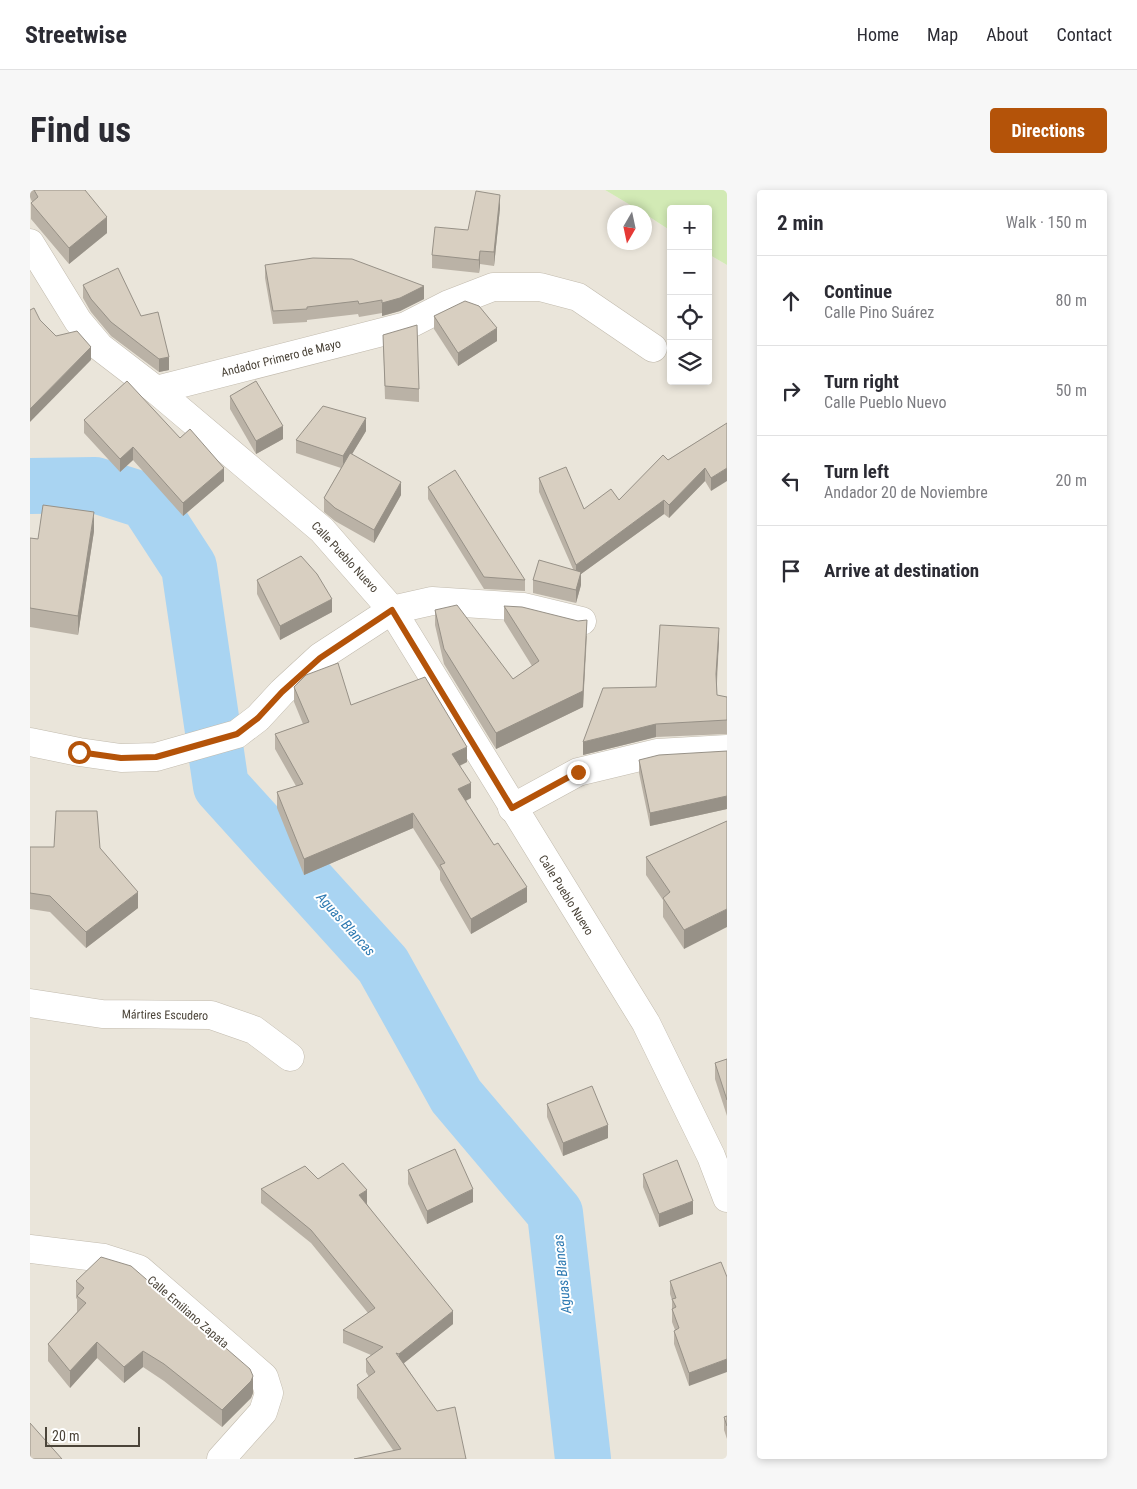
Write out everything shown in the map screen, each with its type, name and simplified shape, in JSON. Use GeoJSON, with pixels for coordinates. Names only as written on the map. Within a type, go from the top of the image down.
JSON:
{"type":"FeatureCollection","features":[{"type":"Feature","properties":{"kind":"street","name":"Calle Pueblo Nuevo"},"geometry":{"type":"LineString","coordinates":[[30,242],[78,321],[100,347],[156,390],[322,530],[392,610],[512,808],[646,1023],[711,1156],[727,1198]]}},
{"type":"Feature","properties":{"kind":"street","name":"Andador Primero de Mayo"},"geometry":{"type":"LineString","coordinates":[[156,390],[406,326],[450,304],[493,287],[540,287],[578,297],[653,348]]}},
{"type":"Feature","properties":{"kind":"street"},"geometry":{"type":"LineString","coordinates":[[30,742],[121,758],[156,757],[237,734],[258,718],[282,692],[320,658],[392,610],[432,600],[524,607],[582,621]]}},
{"type":"Feature","properties":{"kind":"street"},"geometry":{"type":"LineString","coordinates":[[512,808],[578,772],[657,753],[727,749]]}},
{"type":"Feature","properties":{"kind":"street","name":"Mártires Escudero"},"geometry":{"type":"LineString","coordinates":[[30,1004],[102,1014],[211,1015],[254,1030],[290,1058]]}},
{"type":"Feature","properties":{"kind":"street","name":"Calle Emiliano Zapata"},"geometry":{"type":"LineString","coordinates":[[30,1249],[104,1258],[139,1268],[264,1377],[269,1392],[263,1412],[221,1459]]}},
{"type":"Feature","properties":{"kind":"shaded area"},"geometry":{"type":"Polygon","coordinates":[[[30,190],[605,190],[630,205],[607,205],[607,250],[652,250],[652,219],[667,228],[667,385],[712,385],[712,256],[727,265],[727,1459],[30,1459],[30,190]]]}},
{"type":"Feature","properties":{"kind":"green space"},"geometry":{"type":"Polygon","coordinates":[[[605,190],[727,190],[727,265],[712,256],[712,205],[667,205],[667,228],[652,219],[652,205],[630,205],[605,190]]]}},
{"type":"Feature","properties":{"kind":"building"},"geometry":{"type":"Polygon","coordinates":[[[34,190],[85,190],[107,217],[69,248],[31,203],[38,197],[34,190]]]}},
{"type":"Feature","properties":{"kind":"building"},"geometry":{"type":"Polygon","coordinates":[[[476,191],[500,195],[494,252],[480,251],[479,260],[432,255],[435,227],[468,230],[476,191]]]}},
{"type":"Feature","properties":{"kind":"building"},"geometry":{"type":"Polygon","coordinates":[[[313,258],[352,259],[424,286],[400,298],[382,303],[382,300],[359,304],[358,301],[307,307],[307,309],[273,311],[265,265],[313,258]]]}},
{"type":"Feature","properties":{"kind":"building"},"geometry":{"type":"Polygon","coordinates":[[[118,268],[141,316],[158,312],[169,357],[159,359],[111,322],[91,299],[83,285],[118,268]]]}},
{"type":"Feature","properties":{"kind":"building"},"geometry":{"type":"Polygon","coordinates":[[[465,301],[479,306],[497,328],[458,353],[434,316],[465,301]]]}},
{"type":"Feature","properties":{"kind":"building"},"geometry":{"type":"Polygon","coordinates":[[[34,308],[40,320],[56,336],[77,331],[91,347],[30,409],[30,310],[34,308]]]}},
{"type":"Feature","properties":{"kind":"building"},"geometry":{"type":"Polygon","coordinates":[[[417,325],[419,389],[385,386],[383,335],[417,325]]]}},
{"type":"Feature","properties":{"kind":"building"},"geometry":{"type":"Polygon","coordinates":[[[127,381],[180,438],[190,429],[224,468],[183,503],[133,447],[120,459],[84,420],[127,381]]]}},
{"type":"Feature","properties":{"kind":"building"},"geometry":{"type":"Polygon","coordinates":[[[256,381],[283,426],[256,441],[230,396],[256,381]]]}},
{"type":"Feature","properties":{"kind":"building"},"geometry":{"type":"Polygon","coordinates":[[[323,406],[366,418],[343,456],[296,440],[323,406]]]}},
{"type":"Feature","properties":{"kind":"building"},"geometry":{"type":"Polygon","coordinates":[[[727,423],[727,468],[711,478],[705,468],[669,505],[664,500],[576,565],[539,478],[566,467],[584,509],[611,489],[619,500],[663,455],[668,460],[727,423]]]}},
{"type":"Feature","properties":{"kind":"building"},"geometry":{"type":"Polygon","coordinates":[[[350,453],[401,482],[374,530],[335,508],[324,498],[350,453]]]}},
{"type":"Feature","properties":{"kind":"building"},"geometry":{"type":"Polygon","coordinates":[[[455,470],[525,580],[484,577],[428,487],[455,470]]]}},
{"type":"Feature","properties":{"kind":"building"},"geometry":{"type":"Polygon","coordinates":[[[43,505],[94,512],[78,616],[30,608],[30,538],[38,539],[43,505]]]}},
{"type":"Feature","properties":{"kind":"building"},"geometry":{"type":"Polygon","coordinates":[[[301,556],[317,574],[332,599],[280,626],[257,580],[301,556]]]}},
{"type":"Feature","properties":{"kind":"building"},"geometry":{"type":"Polygon","coordinates":[[[539,560],[581,572],[576,590],[533,580],[539,560]]]}},
{"type":"Feature","properties":{"kind":"building"},"geometry":{"type":"Polygon","coordinates":[[[457,605],[513,679],[539,661],[504,606],[522,607],[578,621],[587,620],[583,691],[496,733],[444,649],[435,610],[457,605]]]}},
{"type":"Feature","properties":{"kind":"building"},"geometry":{"type":"Polygon","coordinates":[[[660,625],[719,628],[716,674],[717,695],[727,697],[727,720],[656,724],[583,742],[603,688],[656,687],[660,625]]]}},
{"type":"Feature","properties":{"kind":"building"},"geometry":{"type":"Polygon","coordinates":[[[338,663],[351,705],[425,677],[467,747],[452,754],[471,783],[458,789],[494,845],[498,843],[527,887],[471,919],[440,865],[445,863],[413,813],[304,859],[277,792],[303,784],[275,734],[309,722],[294,687],[306,675],[338,663]]]}},
{"type":"Feature","properties":{"kind":"building"},"geometry":{"type":"Polygon","coordinates":[[[727,751],[727,796],[650,813],[639,760],[659,755],[727,751]]]}},
{"type":"Feature","properties":{"kind":"building"},"geometry":{"type":"Polygon","coordinates":[[[56,811],[97,811],[100,848],[138,892],[86,932],[50,896],[30,893],[30,847],[54,847],[56,811]]]}},
{"type":"Feature","properties":{"kind":"building"},"geometry":{"type":"Polygon","coordinates":[[[727,821],[727,909],[684,930],[663,898],[670,892],[646,857],[727,821]]]}},
{"type":"Feature","properties":{"kind":"building"},"geometry":{"type":"Polygon","coordinates":[[[727,1059],[727,1100],[715,1063],[727,1059]]]}},
{"type":"Feature","properties":{"kind":"building"},"geometry":{"type":"Polygon","coordinates":[[[592,1086],[608,1125],[563,1143],[547,1104],[592,1086]]]}},
{"type":"Feature","properties":{"kind":"building"},"geometry":{"type":"Polygon","coordinates":[[[455,1149],[473,1189],[427,1211],[408,1170],[455,1149]]]}},
{"type":"Feature","properties":{"kind":"building"},"geometry":{"type":"Polygon","coordinates":[[[677,1160],[693,1201],[659,1214],[643,1174],[677,1160]]]}},
{"type":"Feature","properties":{"kind":"building"},"geometry":{"type":"Polygon","coordinates":[[[343,1163],[367,1190],[359,1195],[453,1311],[399,1354],[396,1353],[437,1411],[455,1407],[466,1459],[354,1459],[401,1449],[357,1385],[375,1372],[366,1359],[383,1347],[343,1330],[375,1308],[311,1230],[261,1189],[305,1166],[318,1179],[343,1163]]]}},
{"type":"Feature","properties":{"kind":"building"},"geometry":{"type":"Polygon","coordinates":[[[101,1257],[131,1266],[250,1369],[253,1376],[251,1381],[222,1410],[164,1364],[143,1351],[124,1367],[97,1342],[70,1371],[48,1344],[86,1303],[77,1296],[84,1288],[76,1281],[101,1257]]]}},
{"type":"Feature","properties":{"kind":"building"},"geometry":{"type":"Polygon","coordinates":[[[721,1262],[727,1277],[727,1359],[689,1373],[674,1331],[679,1328],[672,1309],[676,1307],[672,1299],[676,1298],[670,1281],[721,1262]]]}},
{"type":"Feature","properties":{"kind":"building"},"geometry":{"type":"Polygon","coordinates":[[[30,1423],[62,1459],[30,1459],[30,1423]]]}},
{"type":"Feature","properties":{"kind":"waterway","name":"Aguas Blancas"},"geometry":{"type":"LineString","coordinates":[[30,486],[95,485],[146,501],[189,567],[221,786],[383,965],[456,1096],[555,1213],[583,1459]]}},
{"type":"Feature","properties":{"kind":"route"},"geometry":{"type":"LineString","coordinates":[[79,752],[121,758],[156,757],[237,734],[258,718],[282,692],[320,658],[392,610],[512,808],[578,772]]}}]}
